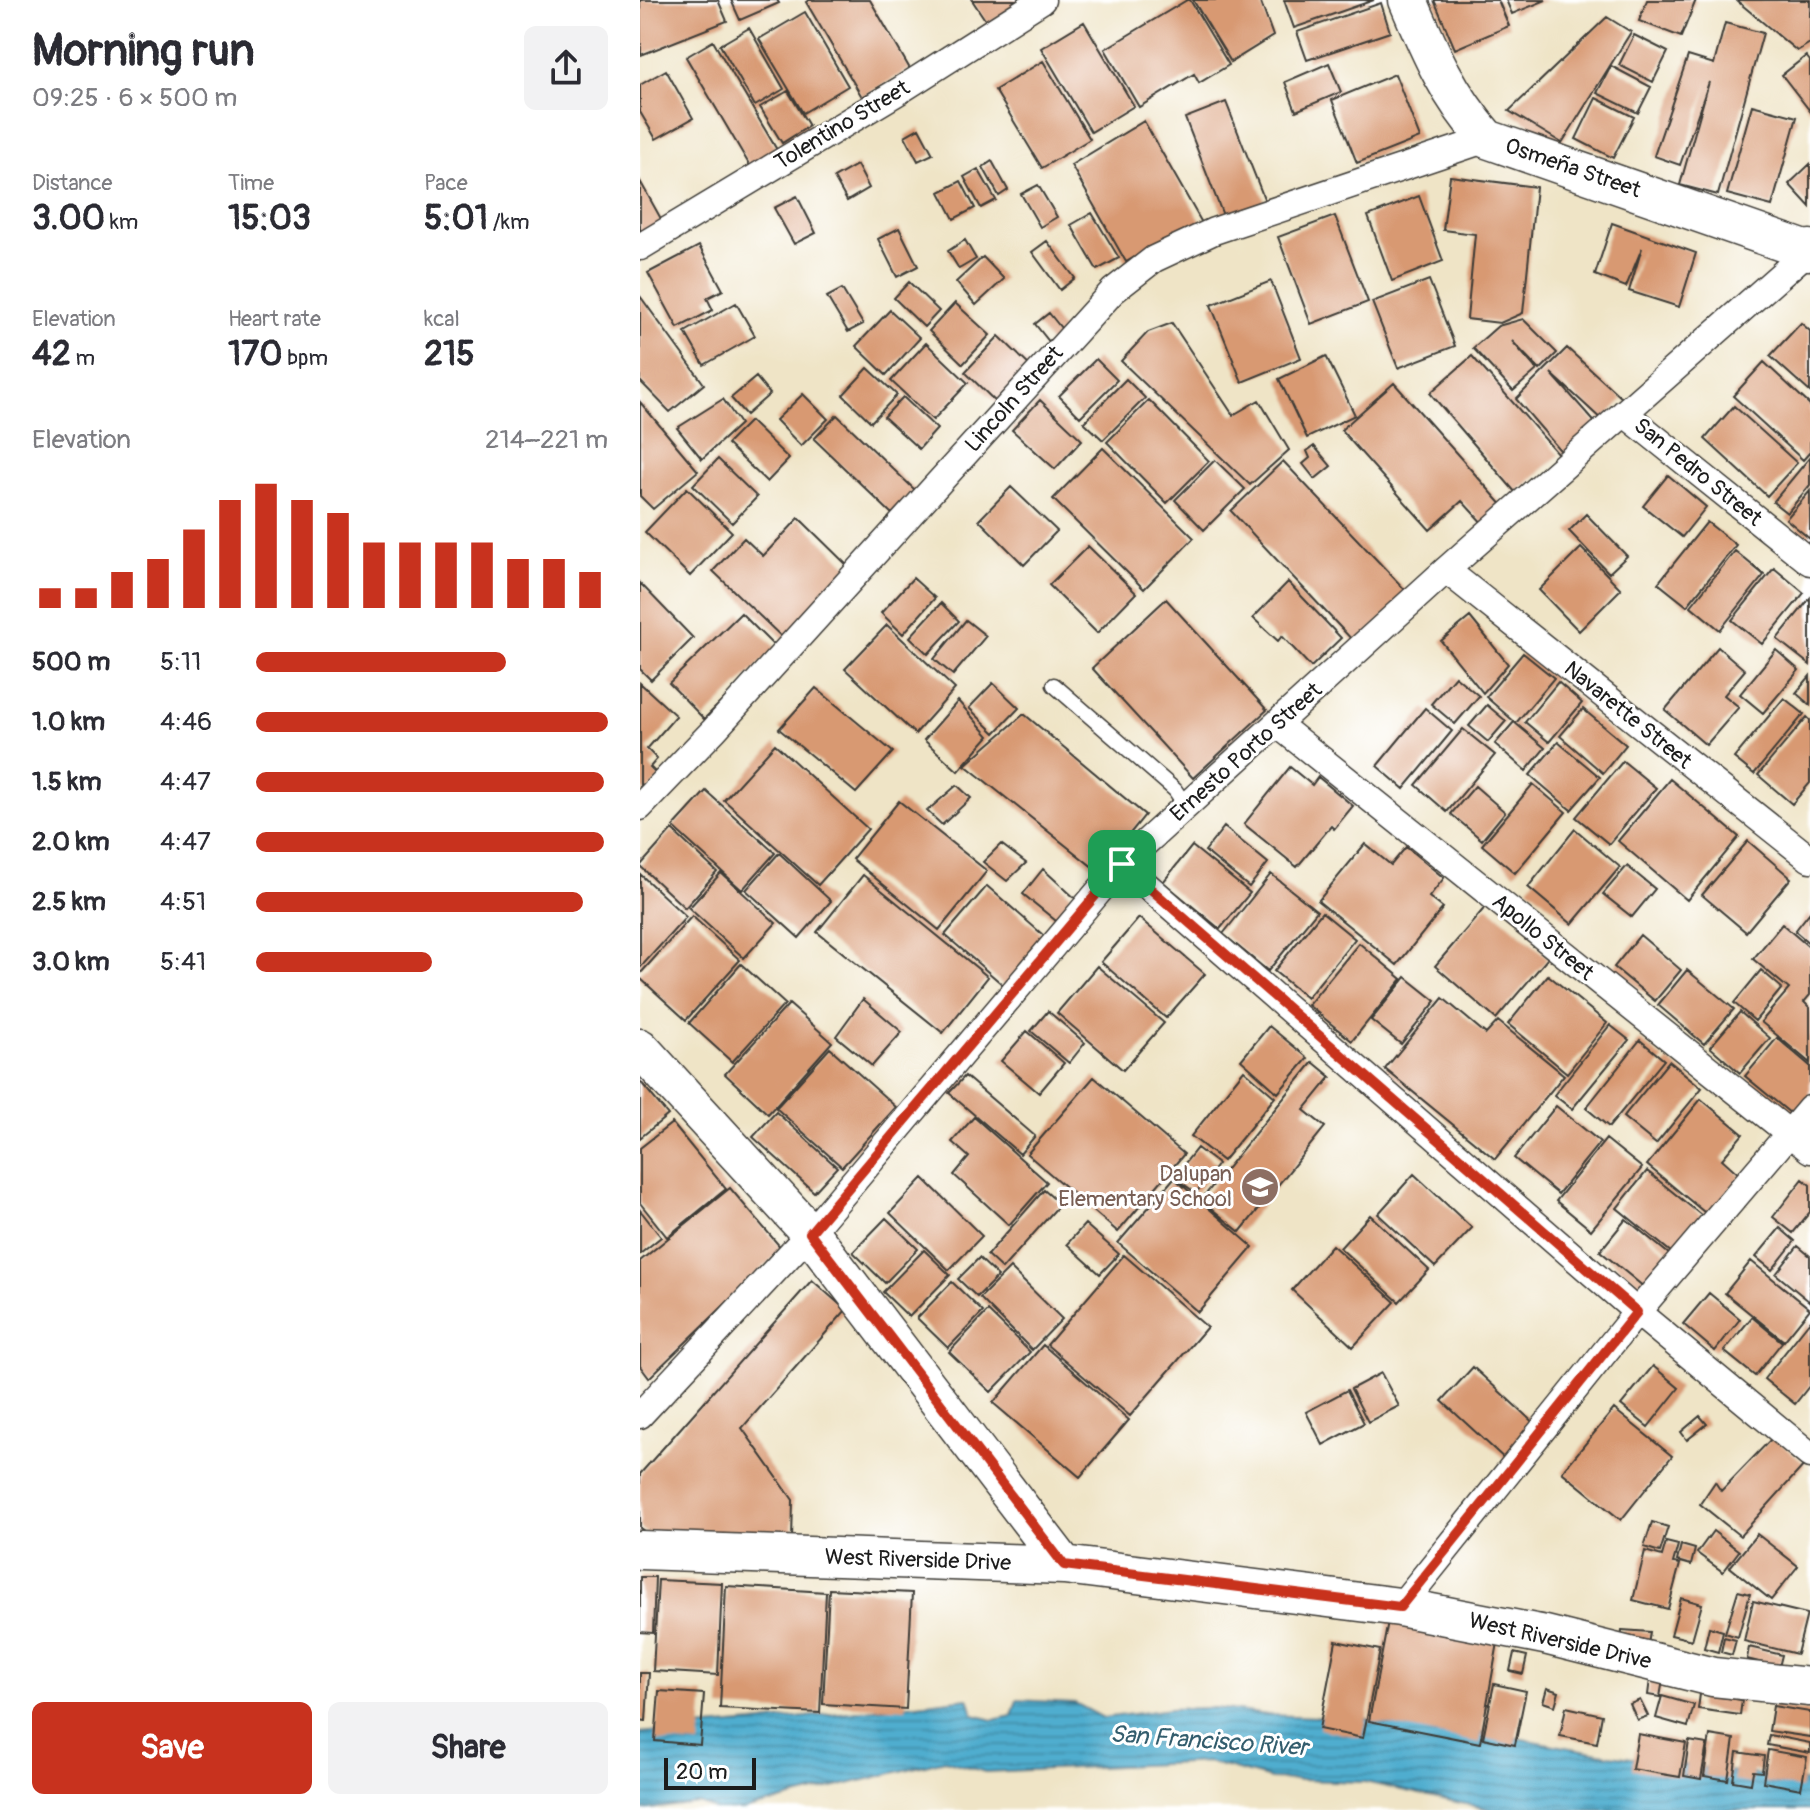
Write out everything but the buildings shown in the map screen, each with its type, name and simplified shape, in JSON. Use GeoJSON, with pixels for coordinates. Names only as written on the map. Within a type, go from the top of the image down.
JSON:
{"type":"FeatureCollection","features":[{"type":"Feature","properties":{"kind":"street","name":"Tolentino Street"},"geometry":{"type":"LineString","coordinates":[[640,247],[899,91],[1042,0]]}},
{"type":"Feature","properties":{"kind":"street","name":"Osmeña Street"},"geometry":{"type":"LineString","coordinates":[[1408,0],[1435,65],[1463,112],[1487,139],[1809,251]]}},
{"type":"Feature","properties":{"kind":"street","name":"Lincoln Street"},"geometry":{"type":"LineString","coordinates":[[640,807],[714,730],[1113,291],[1154,259],[1214,231],[1487,139]]}},
{"type":"Feature","properties":{"kind":"street","name":"Ernesto Porto Street"},"geometry":{"type":"LineString","coordinates":[[640,1415],[810,1233],[1122,864],[1446,570],[1809,251]]}},
{"type":"Feature","properties":{"kind":"street","name":"San Pedro Street"},"geometry":{"type":"LineString","coordinates":[[1624,413],[1810,562]]}},
{"type":"Feature","properties":{"kind":"street","name":"Navarette Street"},"geometry":{"type":"LineString","coordinates":[[1446,570],[1810,859]]}},
{"type":"Feature","properties":{"kind":"street","name":"Apollo Street"},"geometry":{"type":"LineString","coordinates":[[1277,724],[1800,1142]]}},
{"type":"Feature","properties":{"kind":"street"},"geometry":{"type":"LineString","coordinates":[[1122,864],[1637,1312],[1810,1455]]}},
{"type":"Feature","properties":{"kind":"street"},"geometry":{"type":"LineString","coordinates":[[640,1048],[810,1233],[1064,1565]]}},
{"type":"Feature","properties":{"kind":"street"},"geometry":{"type":"LineString","coordinates":[[1400,1607],[1637,1312],[1800,1142],[1810,1109]]}},
{"type":"Feature","properties":{"kind":"street","name":"West Riverside Drive"},"geometry":{"type":"LineString","coordinates":[[640,1550],[1064,1565],[1400,1607],[1545,1635],[1713,1677],[1810,1687]]}},
{"type":"Feature","properties":{"kind":"lane"},"geometry":{"type":"LineString","coordinates":[[1054,685],[1175,790],[1186,806]]}},
{"type":"Feature","properties":{"kind":"water","name":"San Francisco River"},"geometry":{"type":"Polygon","coordinates":[[[968,1698],[974,1715],[993,1720],[1012,1716],[1017,1700],[1075,1703],[1103,1718],[1170,1709],[1214,1708],[1268,1715],[1421,1721],[1610,1755],[1810,1782],[1810,1810],[1493,1810],[1365,1782],[1271,1779],[1208,1762],[985,1772],[945,1760],[743,1810],[717,1810],[698,1803],[640,1810],[640,1733],[968,1698]]]}},
{"type":"Feature","properties":{"kind":"place","name":"Dalupan Elementary School"},"geometry":{"type":"Point","coordinates":[1260,1187]}},
{"type":"Feature","properties":{"kind":"route"},"geometry":{"type":"LineString","coordinates":[[1122,864],[1637,1312],[1400,1607],[1064,1565],[810,1233],[1122,864]]}}]}
